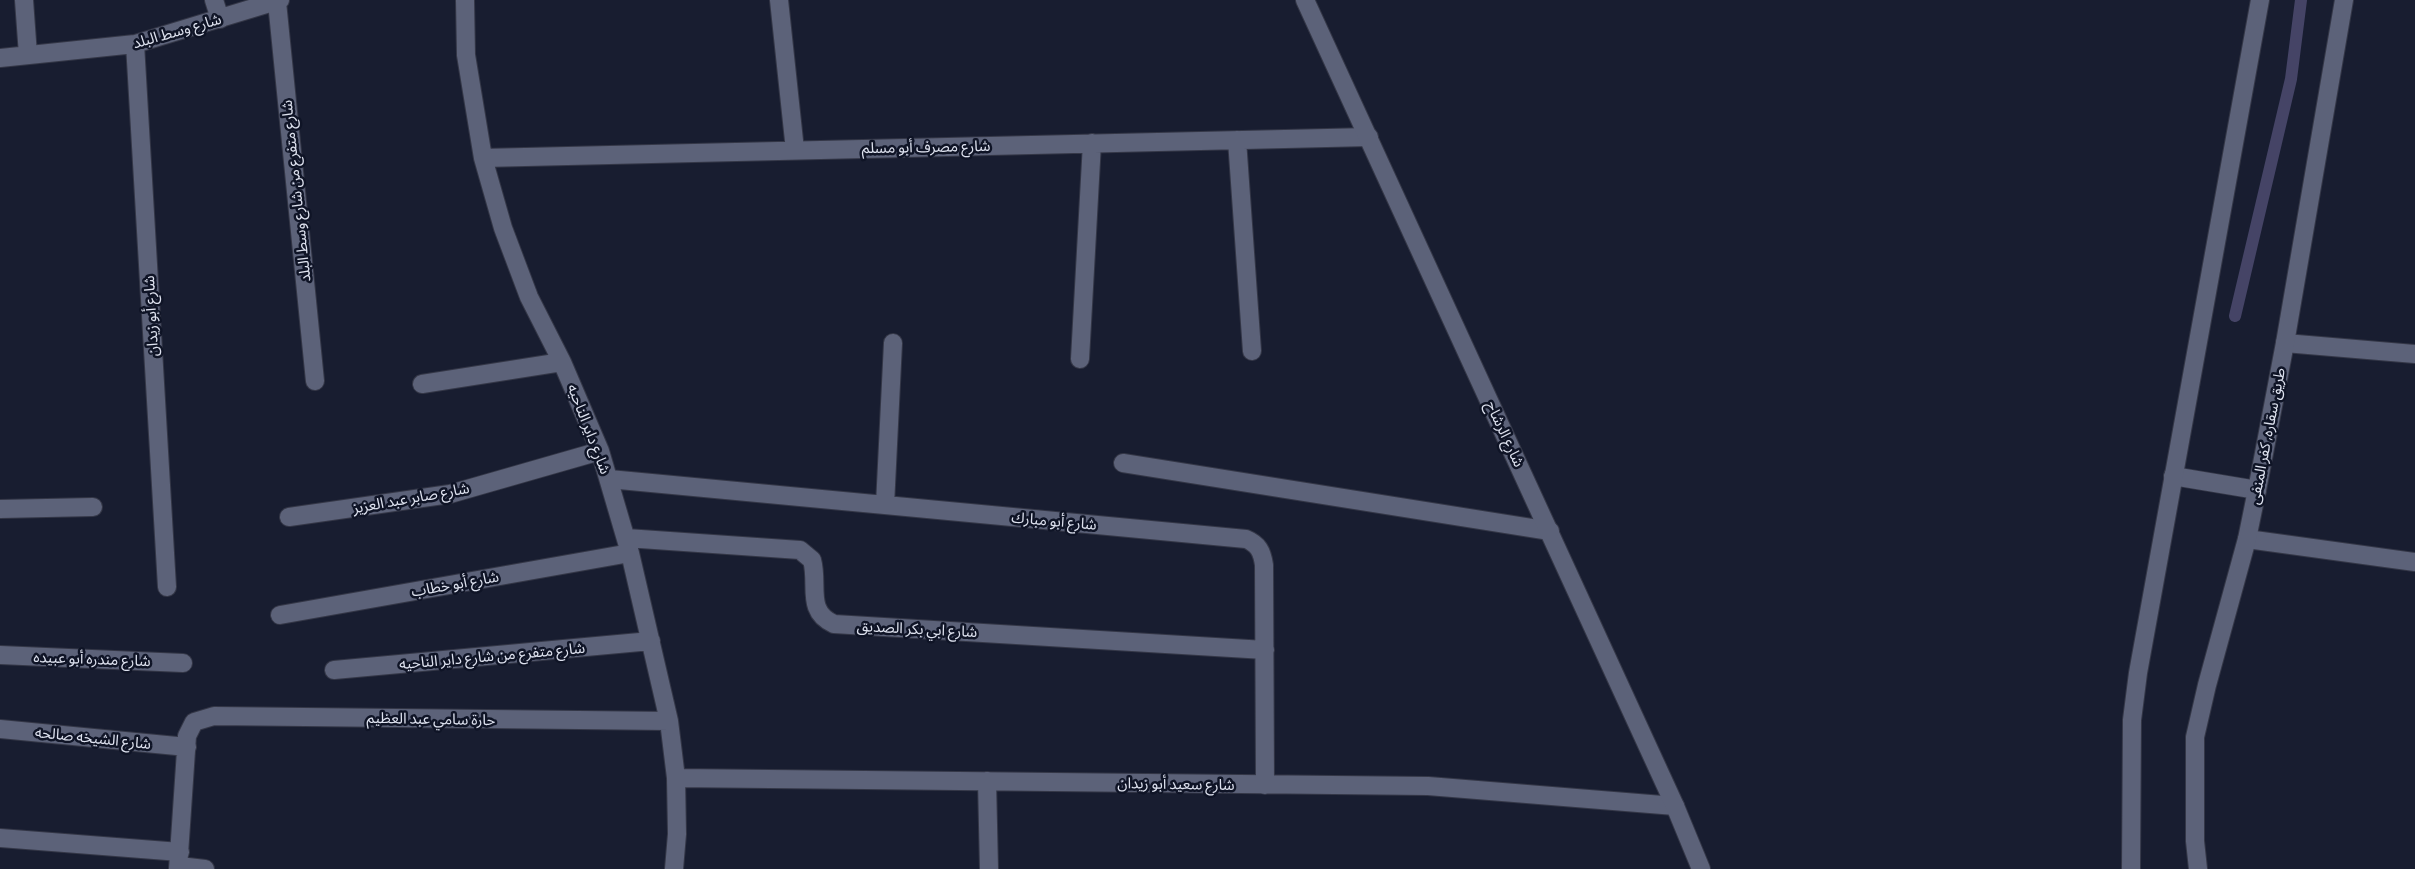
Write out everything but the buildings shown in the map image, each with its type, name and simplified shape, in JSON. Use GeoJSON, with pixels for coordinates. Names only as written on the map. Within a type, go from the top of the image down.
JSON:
{"type":"FeatureCollection","features":[{"type":"Feature","properties":{"kind":"street"},"geometry":{"type":"LineString","coordinates":[[24,0],[28,55]]}},
{"type":"Feature","properties":{"kind":"street"},"geometry":{"type":"LineString","coordinates":[[214,0],[220,19]]}},
{"type":"Feature","properties":{"kind":"street","name":"شارع داير الناحيه"},"geometry":{"type":"LineString","coordinates":[[465,0],[466,55],[483,158],[503,228],[522,277],[600,451],[628,545],[669,722],[676,778],[677,834],[674,869]]}},
{"type":"Feature","properties":{"kind":"street"},"geometry":{"type":"LineString","coordinates":[[779,0],[795,150]]}},
{"type":"Feature","properties":{"kind":"street","name":"شارع الرشاح"},"geometry":{"type":"LineString","coordinates":[[1305,0],[1550,531],[1675,806],[1701,869]]}},
{"type":"Feature","properties":{"kind":"street"},"geometry":{"type":"LineString","coordinates":[[2131,869],[2133,720],[2139,673],[2181,477],[2260,0]]}},
{"type":"Feature","properties":{"kind":"street","name":"طريق سقاره, كفر المنفى"},"geometry":{"type":"LineString","coordinates":[[2198,869],[2194,841],[2195,737],[2247,539],[2249,489],[2285,343],[2344,0]]}},
{"type":"Feature","properties":{"kind":"street","name":"شارع وسط البلد"},"geometry":{"type":"LineString","coordinates":[[0,58],[135,44],[279,1]]}},
{"type":"Feature","properties":{"kind":"street","name":"شارع متفرع من شارع وسط البلد"},"geometry":{"type":"LineString","coordinates":[[279,1],[315,381]]}},
{"type":"Feature","properties":{"kind":"street","name":"شارع أبو زيدان"},"geometry":{"type":"LineString","coordinates":[[135,44],[167,587]]}},
{"type":"Feature","properties":{"kind":"street","name":"شارع مصرف أبو مسلم"},"geometry":{"type":"LineString","coordinates":[[483,158],[1369,137]]}},
{"type":"Feature","properties":{"kind":"street"},"geometry":{"type":"LineString","coordinates":[[1237,140],[1252,351]]}},
{"type":"Feature","properties":{"kind":"street"},"geometry":{"type":"LineString","coordinates":[[1080,360],[1092,143]]}},
{"type":"Feature","properties":{"kind":"street"},"geometry":{"type":"LineString","coordinates":[[885,505],[893,343]]}},
{"type":"Feature","properties":{"kind":"street"},"geometry":{"type":"LineString","coordinates":[[2285,343],[2415,354]]}},
{"type":"Feature","properties":{"kind":"street"},"geometry":{"type":"LineString","coordinates":[[422,384],[562,362]]}},
{"type":"Feature","properties":{"kind":"street","name":"شارع صابر عبد العزيز"},"geometry":{"type":"LineString","coordinates":[[289,517],[450,494],[600,451]]}},
{"type":"Feature","properties":{"kind":"street"},"geometry":{"type":"LineString","coordinates":[[1123,463],[1550,531]]}},
{"type":"Feature","properties":{"kind":"street"},"geometry":{"type":"LineString","coordinates":[[2181,477],[2249,489]]}},
{"type":"Feature","properties":{"kind":"street","name":"شارع أبو مبارك"},"geometry":{"type":"LineString","coordinates":[[609,479],[1246,539],[1254,542],[1263,556],[1265,785]]}},
{"type":"Feature","properties":{"kind":"street"},"geometry":{"type":"LineString","coordinates":[[0,509],[93,507]]}},
{"type":"Feature","properties":{"kind":"street"},"geometry":{"type":"LineString","coordinates":[[2247,539],[2415,562]]}},
{"type":"Feature","properties":{"kind":"street","name":"شارع أبو خطاب"},"geometry":{"type":"LineString","coordinates":[[280,615],[628,545]]}},
{"type":"Feature","properties":{"kind":"street","name":"شارع ابي بكر الصديق"},"geometry":{"type":"LineString","coordinates":[[628,545],[800,550],[812,560],[816,606],[820,615],[834,624],[1265,650]]}},
{"type":"Feature","properties":{"kind":"street","name":"شارع متفرع من شارع داير الناحيه"},"geometry":{"type":"LineString","coordinates":[[334,670],[651,641]]}},
{"type":"Feature","properties":{"kind":"street","name":"شارع مندره أبو عبيده"},"geometry":{"type":"LineString","coordinates":[[0,656],[183,663]]}},
{"type":"Feature","properties":{"kind":"street","name":"حارة سامي عبد العظيم"},"geometry":{"type":"LineString","coordinates":[[186,747],[187,736],[194,722],[214,716],[669,722]]}},
{"type":"Feature","properties":{"kind":"street","name":"شارع الشيخه صالحه"},"geometry":{"type":"LineString","coordinates":[[0,729],[186,747]]}},
{"type":"Feature","properties":{"kind":"street"},"geometry":{"type":"LineString","coordinates":[[179,862],[186,747]]}},
{"type":"Feature","properties":{"kind":"street","name":"شارع سعيد أبو زيدان"},"geometry":{"type":"LineString","coordinates":[[676,778],[1428,786],[1675,806]]}},
{"type":"Feature","properties":{"kind":"street"},"geometry":{"type":"LineString","coordinates":[[987,781],[989,869]]}},
{"type":"Feature","properties":{"kind":"street"},"geometry":{"type":"LineString","coordinates":[[0,838],[179,862],[205,869]]}},
{"type":"Feature","properties":{"kind":"waterway"},"geometry":{"type":"LineString","coordinates":[[2235,316],[2291,79],[2301,0]]}}]}
